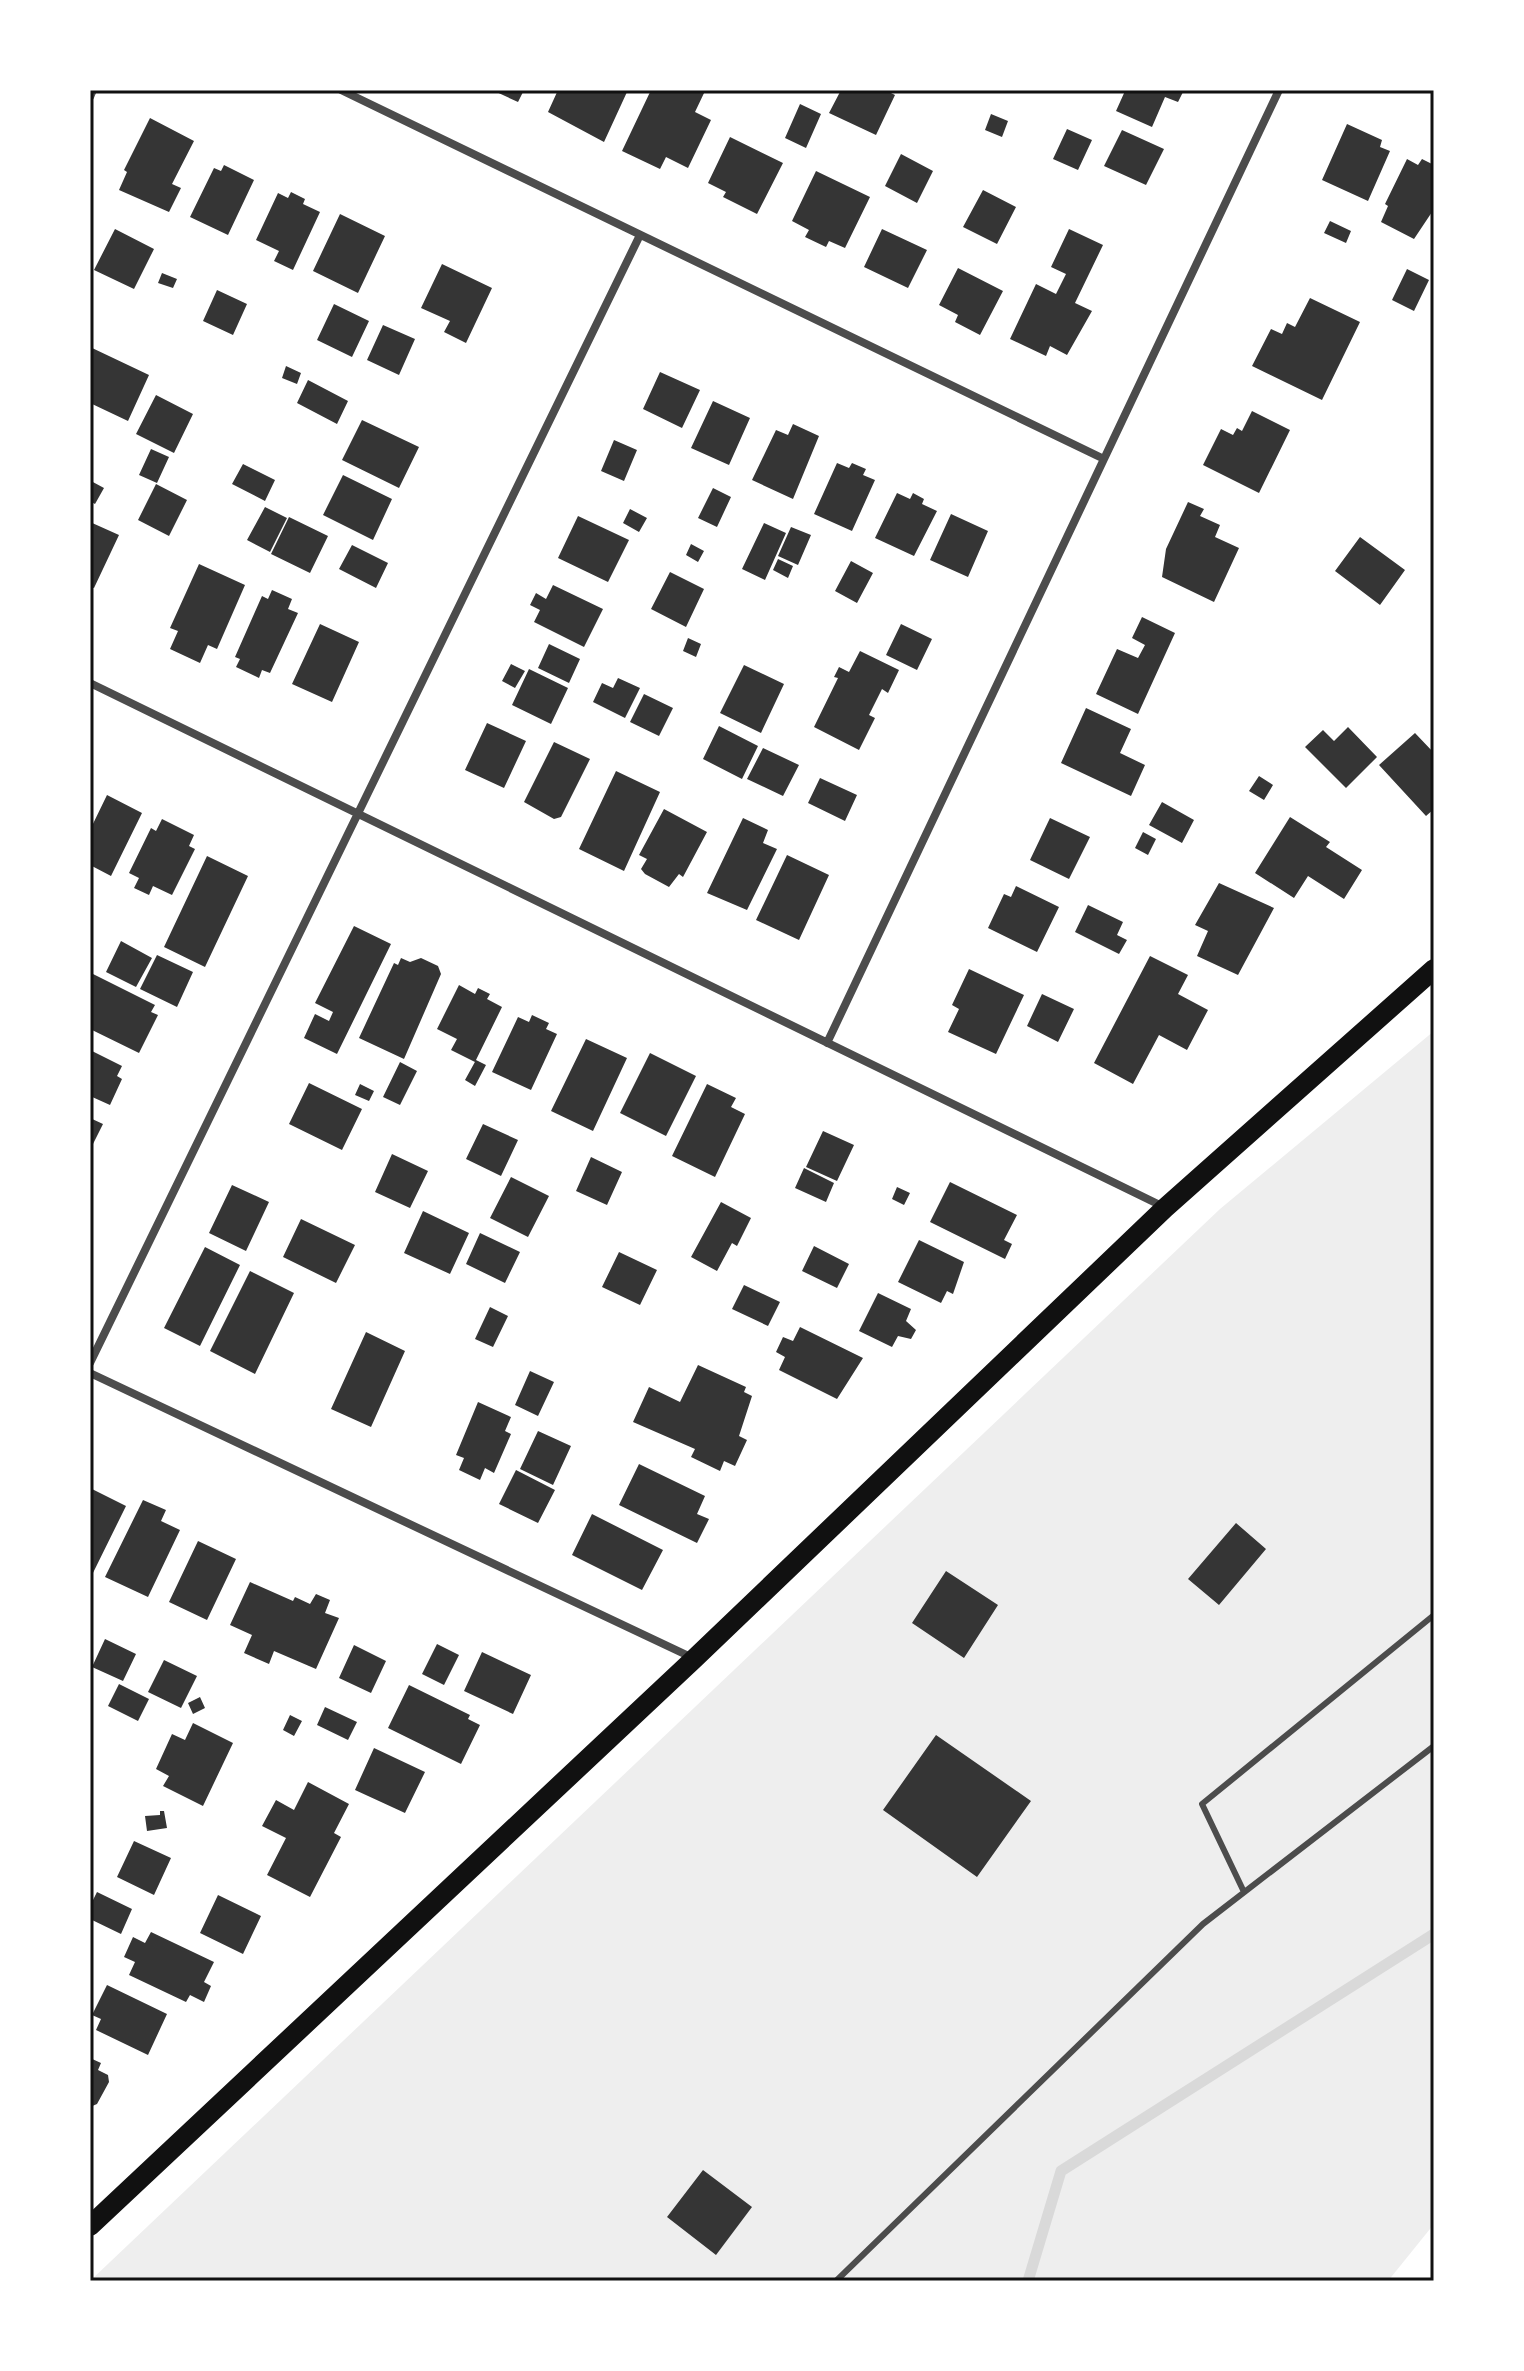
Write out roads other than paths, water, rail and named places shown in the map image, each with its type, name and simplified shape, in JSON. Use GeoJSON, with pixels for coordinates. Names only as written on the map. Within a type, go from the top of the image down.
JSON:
{"type":"FeatureCollection","features":[{"type":"Feature","properties":{"kind":"main road"},"geometry":{"type":"LineString","coordinates":[[90,2226],[694,1659],[1165,1208],[1434,969]]}},
{"type":"Feature","properties":{"kind":"street"},"geometry":{"type":"LineString","coordinates":[[90,97],[93,90]]}},
{"type":"Feature","properties":{"kind":"street"},"geometry":{"type":"LineString","coordinates":[[341,90],[1104,459]]}},
{"type":"Feature","properties":{"kind":"street"},"geometry":{"type":"LineString","coordinates":[[827,1043],[1279,90]]}},
{"type":"Feature","properties":{"kind":"street"},"geometry":{"type":"LineString","coordinates":[[90,1363],[640,235]]}},
{"type":"Feature","properties":{"kind":"street"},"geometry":{"type":"LineString","coordinates":[[90,683],[1165,1208]]}},
{"type":"Feature","properties":{"kind":"street"},"geometry":{"type":"LineString","coordinates":[[90,1373],[694,1659]]}},
{"type":"Feature","properties":{"kind":"lane"},"geometry":{"type":"LineString","coordinates":[[1244,1892],[1202,1804],[1434,1615]]}},
{"type":"Feature","properties":{"kind":"lane"},"geometry":{"type":"LineString","coordinates":[[836,2281],[1191,1935],[1434,1746]]}},
{"type":"Feature","properties":{"kind":"waterway"},"geometry":{"type":"LineString","coordinates":[[1028,2281],[1061,2171],[1434,1934]]}}]}
